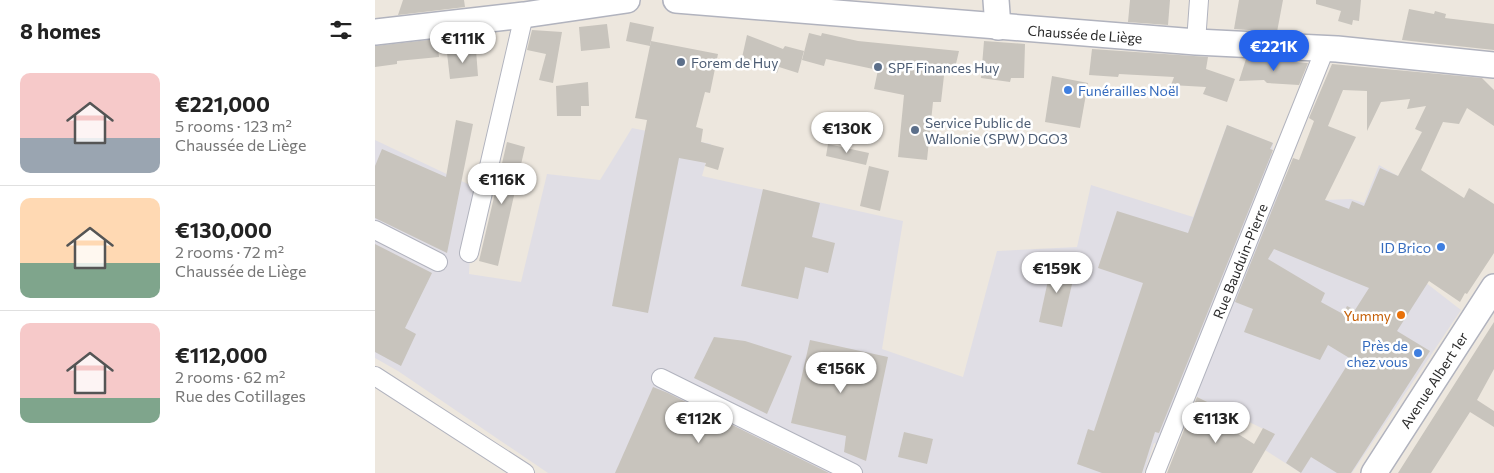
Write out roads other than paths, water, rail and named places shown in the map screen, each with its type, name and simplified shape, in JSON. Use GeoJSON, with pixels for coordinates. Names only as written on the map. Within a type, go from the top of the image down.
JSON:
{"type":"FeatureCollection","features":[{"type":"Feature","properties":{"kind":"street"},"geometry":{"type":"LineString","coordinates":[[375,32],[524,15],[570,4],[627,0]]}},
{"type":"Feature","properties":{"kind":"street","name":"Chaussée de Liège"},"geometry":{"type":"LineString","coordinates":[[676,0],[1196,42],[1325,49],[1494,65]]}},
{"type":"Feature","properties":{"kind":"street"},"geometry":{"type":"LineString","coordinates":[[996,0],[998,27]]}},
{"type":"Feature","properties":{"kind":"street"},"geometry":{"type":"LineString","coordinates":[[1196,42],[1199,0]]}},
{"type":"Feature","properties":{"kind":"street"},"geometry":{"type":"LineString","coordinates":[[469,253],[524,15]]}},
{"type":"Feature","properties":{"kind":"street","name":"Rue Bauduin-Pierre"},"geometry":{"type":"LineString","coordinates":[[1155,473],[1325,49]]}},
{"type":"Feature","properties":{"kind":"street"},"geometry":{"type":"LineString","coordinates":[[375,230],[438,262]]}},
{"type":"Feature","properties":{"kind":"street","name":"Avenue Albert 1er"},"geometry":{"type":"LineString","coordinates":[[1374,473],[1494,287]]}},
{"type":"Feature","properties":{"kind":"street"},"geometry":{"type":"LineString","coordinates":[[375,376],[525,473]]}},
{"type":"Feature","properties":{"kind":"street"},"geometry":{"type":"LineString","coordinates":[[661,378],[853,473]]}},
{"type":"Feature","properties":{"kind":"place","name":"Forem de Huy"},"geometry":{"type":"Point","coordinates":[681,62]}},
{"type":"Feature","properties":{"kind":"place","name":"SPF Finances Huy"},"geometry":{"type":"Point","coordinates":[878,67]}},
{"type":"Feature","properties":{"kind":"place","name":"Funérailles Noël"},"geometry":{"type":"Point","coordinates":[1068,90]}},
{"type":"Feature","properties":{"kind":"place","name":"Service Public de Wallonie (SPW) DGO3"},"geometry":{"type":"Point","coordinates":[915,130]}},
{"type":"Feature","properties":{"kind":"place","name":"ID Brico"},"geometry":{"type":"Point","coordinates":[1441,247]}},
{"type":"Feature","properties":{"kind":"place","name":"Yummy"},"geometry":{"type":"Point","coordinates":[1401,315]}},
{"type":"Feature","properties":{"kind":"place","name":"Près de chez vous"},"geometry":{"type":"Point","coordinates":[1418,353]}}]}
